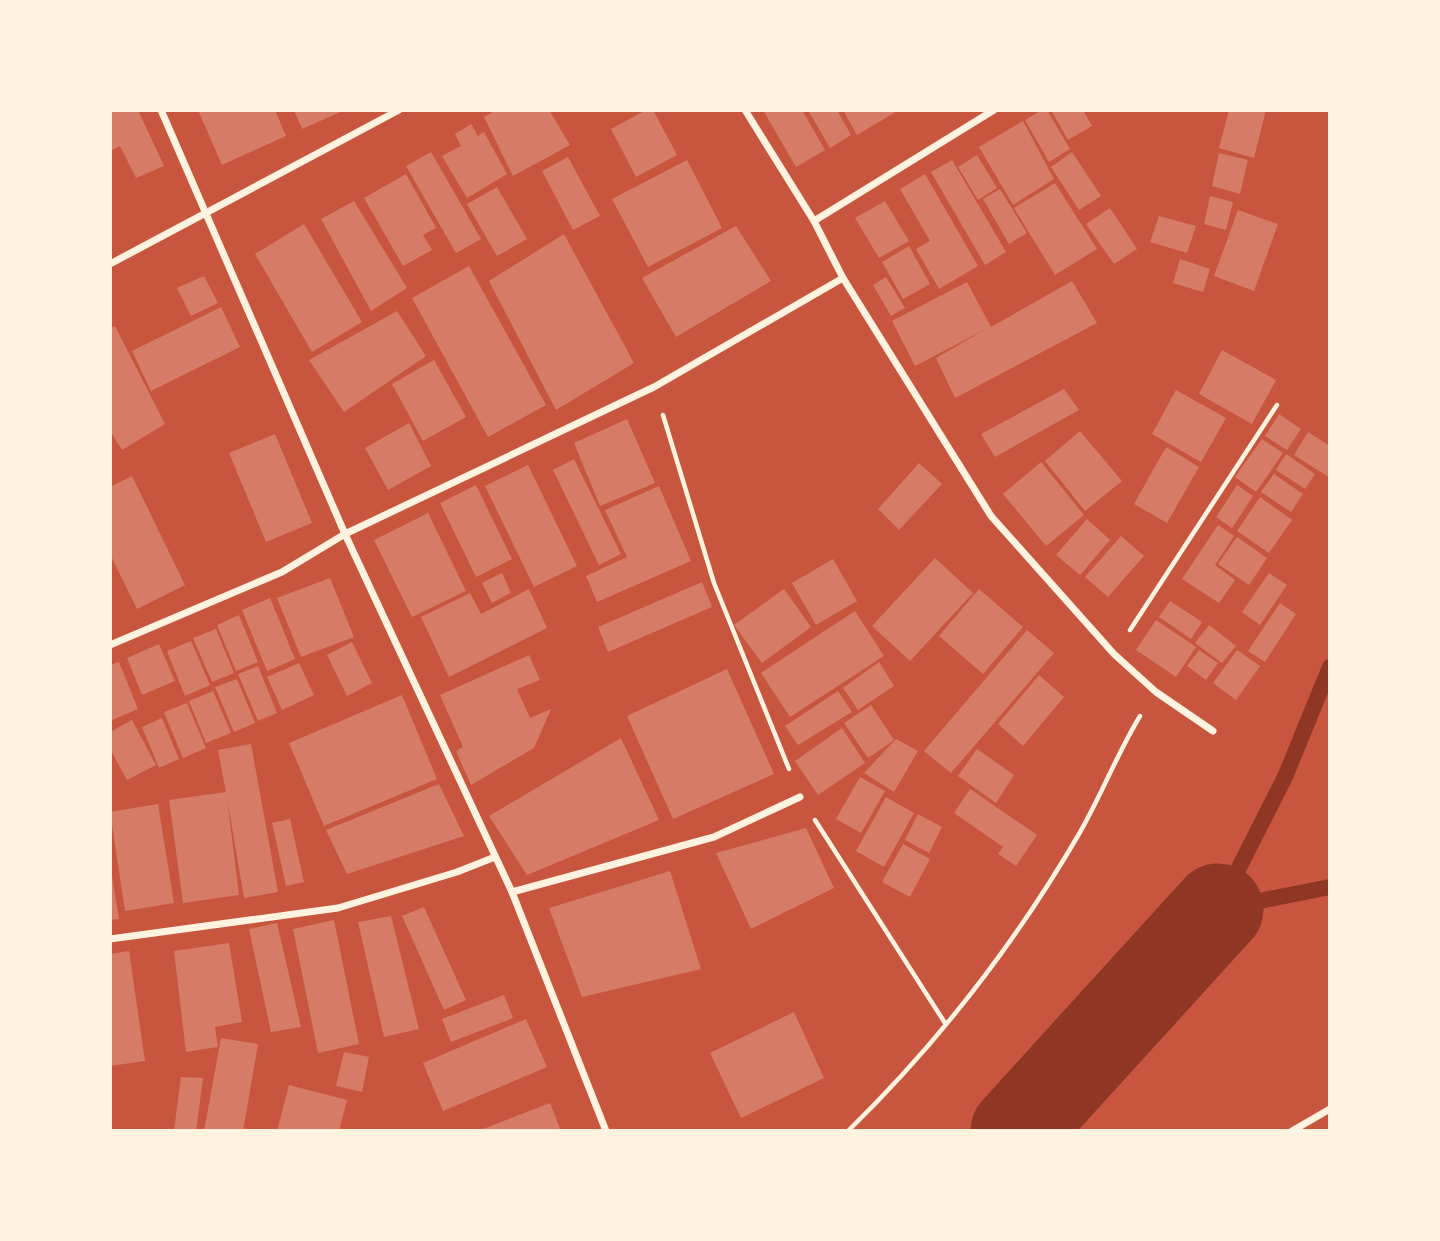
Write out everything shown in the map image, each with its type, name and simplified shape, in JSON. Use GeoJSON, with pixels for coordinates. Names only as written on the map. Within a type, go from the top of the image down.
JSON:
{"type":"FeatureCollection","features":[{"type":"Feature","properties":{"kind":"street"},"geometry":{"type":"LineString","coordinates":[[161,110],[208,213],[345,534],[512,892],[606,1131]]}},
{"type":"Feature","properties":{"kind":"street"},"geometry":{"type":"LineString","coordinates":[[110,264],[399,110]]}},
{"type":"Feature","properties":{"kind":"street"},"geometry":{"type":"LineString","coordinates":[[745,110],[814,221],[843,278],[990,516],[1114,654],[1156,692],[1213,731]]}},
{"type":"Feature","properties":{"kind":"street"},"geometry":{"type":"LineString","coordinates":[[814,221],[995,110]]}},
{"type":"Feature","properties":{"kind":"street"},"geometry":{"type":"LineString","coordinates":[[110,645],[282,572],[345,534],[654,387],[843,278]]}},
{"type":"Feature","properties":{"kind":"street"},"geometry":{"type":"LineString","coordinates":[[512,892],[714,836],[800,797]]}},
{"type":"Feature","properties":{"kind":"street"},"geometry":{"type":"LineString","coordinates":[[110,939],[338,908],[457,872],[495,857]]}},
{"type":"Feature","properties":{"kind":"street"},"geometry":{"type":"LineString","coordinates":[[1293,1131],[1330,1108]]}},
{"type":"Feature","properties":{"kind":"path"},"geometry":{"type":"LineString","coordinates":[[654,387],[714,583],[800,797],[945,1023]]}},
{"type":"Feature","properties":{"kind":"path"},"geometry":{"type":"LineString","coordinates":[[1114,654],[1277,405]]}},
{"type":"Feature","properties":{"kind":"path"},"geometry":{"type":"LineString","coordinates":[[848,1131],[882,1098],[1008,945],[1080,834],[1133,727],[1156,692]]}},
{"type":"Feature","properties":{"kind":"building"},"geometry":{"type":"Polygon","coordinates":[[[110,110],[138,110],[164,166],[136,178],[120,146],[110,151],[110,110]]]}},
{"type":"Feature","properties":{"kind":"building"},"geometry":{"type":"Polygon","coordinates":[[[198,110],[275,110],[286,136],[222,165],[198,110]]]}},
{"type":"Feature","properties":{"kind":"building"},"geometry":{"type":"Polygon","coordinates":[[[294,110],[345,110],[302,129],[294,110]]]}},
{"type":"Feature","properties":{"kind":"building"},"geometry":{"type":"Polygon","coordinates":[[[496,110],[549,110],[570,145],[513,176],[484,117],[496,110]]]}},
{"type":"Feature","properties":{"kind":"building"},"geometry":{"type":"Polygon","coordinates":[[[646,110],[653,110],[677,155],[636,177],[611,129],[646,110]]]}},
{"type":"Feature","properties":{"kind":"building"},"geometry":{"type":"Polygon","coordinates":[[[763,110],[802,110],[825,150],[796,167],[763,110]]]}},
{"type":"Feature","properties":{"kind":"building"},"geometry":{"type":"Polygon","coordinates":[[[808,110],[837,110],[851,135],[830,148],[808,110]]]}},
{"type":"Feature","properties":{"kind":"building"},"geometry":{"type":"Polygon","coordinates":[[[843,110],[899,110],[857,135],[843,110]]]}},
{"type":"Feature","properties":{"kind":"building"},"geometry":{"type":"Polygon","coordinates":[[[1047,110],[1070,149],[1049,162],[1025,120],[1047,110]]]}},
{"type":"Feature","properties":{"kind":"building"},"geometry":{"type":"Polygon","coordinates":[[[1051,110],[1083,110],[1092,126],[1068,140],[1051,110]]]}},
{"type":"Feature","properties":{"kind":"building"},"geometry":{"type":"Polygon","coordinates":[[[1229,110],[1266,110],[1254,158],[1219,148],[1229,110]]]}},
{"type":"Feature","properties":{"kind":"building"},"geometry":{"type":"Polygon","coordinates":[[[1023,121],[1054,179],[1013,205],[979,147],[1023,121]]]}},
{"type":"Feature","properties":{"kind":"building"},"geometry":{"type":"Polygon","coordinates":[[[471,124],[478,136],[484,132],[507,174],[467,198],[442,156],[461,146],[455,134],[471,124]]]}},
{"type":"Feature","properties":{"kind":"building"},"geometry":{"type":"Polygon","coordinates":[[[431,152],[481,239],[456,253],[406,166],[431,152]]]}},
{"type":"Feature","properties":{"kind":"building"},"geometry":{"type":"Polygon","coordinates":[[[1072,152],[1101,196],[1079,210],[1051,167],[1072,152]]]}},
{"type":"Feature","properties":{"kind":"building"},"geometry":{"type":"Polygon","coordinates":[[[1219,153],[1248,160],[1240,194],[1212,186],[1219,153]]]}},
{"type":"Feature","properties":{"kind":"building"},"geometry":{"type":"Polygon","coordinates":[[[977,155],[997,188],[978,200],[958,167],[977,155]]]}},
{"type":"Feature","properties":{"kind":"building"},"geometry":{"type":"Polygon","coordinates":[[[568,157],[600,216],[573,230],[542,171],[568,157]]]}},
{"type":"Feature","properties":{"kind":"building"},"geometry":{"type":"Polygon","coordinates":[[[687,160],[722,228],[648,267],[612,199],[687,160]]]}},
{"type":"Feature","properties":{"kind":"building"},"geometry":{"type":"Polygon","coordinates":[[[952,160],[1006,252],[985,265],[931,172],[952,160]]]}},
{"type":"Feature","properties":{"kind":"building"},"geometry":{"type":"Polygon","coordinates":[[[406,174],[436,228],[423,235],[432,250],[403,266],[364,198],[406,174]]]}},
{"type":"Feature","properties":{"kind":"building"},"geometry":{"type":"Polygon","coordinates":[[[925,174],[978,266],[939,289],[916,249],[930,241],[900,189],[925,174]]]}},
{"type":"Feature","properties":{"kind":"building"},"geometry":{"type":"Polygon","coordinates":[[[1055,183],[1097,249],[1055,275],[1014,208],[1055,183]]]}},
{"type":"Feature","properties":{"kind":"building"},"geometry":{"type":"Polygon","coordinates":[[[497,187],[527,239],[497,256],[467,204],[497,187]]]}},
{"type":"Feature","properties":{"kind":"building"},"geometry":{"type":"Polygon","coordinates":[[[1000,189],[1027,233],[1009,244],[983,199],[1000,189]]]}},
{"type":"Feature","properties":{"kind":"building"},"geometry":{"type":"Polygon","coordinates":[[[1210,196],[1233,202],[1226,230],[1204,224],[1210,196]]]}},
{"type":"Feature","properties":{"kind":"building"},"geometry":{"type":"Polygon","coordinates":[[[354,201],[407,288],[371,311],[321,219],[354,201]]]}},
{"type":"Feature","properties":{"kind":"building"},"geometry":{"type":"Polygon","coordinates":[[[885,201],[909,241],[879,258],[855,218],[885,201]]]}},
{"type":"Feature","properties":{"kind":"building"},"geometry":{"type":"Polygon","coordinates":[[[1110,208],[1137,249],[1114,264],[1086,224],[1110,208]]]}},
{"type":"Feature","properties":{"kind":"building"},"geometry":{"type":"Polygon","coordinates":[[[1238,210],[1278,224],[1254,291],[1214,276],[1238,210]]]}},
{"type":"Feature","properties":{"kind":"building"},"geometry":{"type":"Polygon","coordinates":[[[1159,216],[1196,226],[1187,253],[1150,242],[1159,216]]]}},
{"type":"Feature","properties":{"kind":"building"},"geometry":{"type":"Polygon","coordinates":[[[304,224],[362,322],[312,352],[255,254],[304,224]]]}},
{"type":"Feature","properties":{"kind":"building"},"geometry":{"type":"Polygon","coordinates":[[[736,226],[771,281],[676,337],[642,278],[736,226]]]}},
{"type":"Feature","properties":{"kind":"building"},"geometry":{"type":"Polygon","coordinates":[[[564,234],[634,363],[556,410],[489,281],[564,234]]]}},
{"type":"Feature","properties":{"kind":"building"},"geometry":{"type":"Polygon","coordinates":[[[909,246],[930,284],[903,299],[882,262],[909,246]]]}},
{"type":"Feature","properties":{"kind":"building"},"geometry":{"type":"Polygon","coordinates":[[[1180,259],[1210,269],[1203,292],[1173,283],[1180,259]]]}},
{"type":"Feature","properties":{"kind":"building"},"geometry":{"type":"Polygon","coordinates":[[[469,266],[546,405],[488,437],[412,298],[469,266]]]}},
{"type":"Feature","properties":{"kind":"building"},"geometry":{"type":"Polygon","coordinates":[[[204,276],[218,303],[191,316],[177,288],[204,276]]]}},
{"type":"Feature","properties":{"kind":"building"},"geometry":{"type":"Polygon","coordinates":[[[886,277],[905,308],[891,316],[873,285],[886,277]]]}},
{"type":"Feature","properties":{"kind":"building"},"geometry":{"type":"Polygon","coordinates":[[[1072,281],[1097,323],[955,398],[936,358],[986,329],[915,366],[892,321],[967,282],[991,327],[1072,281]]]}},
{"type":"Feature","properties":{"kind":"building"},"geometry":{"type":"Polygon","coordinates":[[[221,307],[240,347],[151,391],[132,351],[221,307]]]}},
{"type":"Feature","properties":{"kind":"building"},"geometry":{"type":"Polygon","coordinates":[[[397,311],[426,356],[344,412],[309,360],[397,311]]]}},
{"type":"Feature","properties":{"kind":"building"},"geometry":{"type":"Polygon","coordinates":[[[115,326],[165,424],[122,450],[110,431],[110,328],[115,326]]]}},
{"type":"Feature","properties":{"kind":"building"},"geometry":{"type":"Polygon","coordinates":[[[1222,350],[1276,380],[1252,424],[1199,394],[1222,350]]]}},
{"type":"Feature","properties":{"kind":"building"},"geometry":{"type":"Polygon","coordinates":[[[434,360],[466,417],[423,441],[392,384],[434,360]]]}},
{"type":"Feature","properties":{"kind":"building"},"geometry":{"type":"Polygon","coordinates":[[[1064,389],[1079,410],[995,457],[981,434],[1064,389]]]}},
{"type":"Feature","properties":{"kind":"building"},"geometry":{"type":"Polygon","coordinates":[[[1176,390],[1226,418],[1201,462],[1152,434],[1176,390]]]}},
{"type":"Feature","properties":{"kind":"building"},"geometry":{"type":"Polygon","coordinates":[[[1279,414],[1301,429],[1287,450],[1265,436],[1279,414]]]}},
{"type":"Feature","properties":{"kind":"building"},"geometry":{"type":"Polygon","coordinates":[[[627,419],[655,483],[600,506],[574,443],[627,419]]]}},
{"type":"Feature","properties":{"kind":"building"},"geometry":{"type":"Polygon","coordinates":[[[409,423],[431,466],[388,490],[365,448],[409,423]]]}},
{"type":"Feature","properties":{"kind":"building"},"geometry":{"type":"Polygon","coordinates":[[[1080,431],[1122,481],[1085,511],[1045,461],[1080,431]]]}},
{"type":"Feature","properties":{"kind":"building"},"geometry":{"type":"Polygon","coordinates":[[[1308,432],[1330,446],[1330,478],[1294,455],[1308,432]]]}},
{"type":"Feature","properties":{"kind":"building"},"geometry":{"type":"Polygon","coordinates":[[[275,434],[312,523],[266,542],[229,453],[275,434]]]}},
{"type":"Feature","properties":{"kind":"building"},"geometry":{"type":"Polygon","coordinates":[[[1262,439],[1283,453],[1256,492],[1235,477],[1262,439]]]}},
{"type":"Feature","properties":{"kind":"building"},"geometry":{"type":"Polygon","coordinates":[[[1166,447],[1199,467],[1167,523],[1134,504],[1166,447]]]}},
{"type":"Feature","properties":{"kind":"building"},"geometry":{"type":"Polygon","coordinates":[[[1286,454],[1315,474],[1305,489],[1276,470],[1286,454]]]}},
{"type":"Feature","properties":{"kind":"building"},"geometry":{"type":"Polygon","coordinates":[[[574,459],[621,554],[599,565],[553,470],[574,459]]]}},
{"type":"Feature","properties":{"kind":"building"},"geometry":{"type":"Polygon","coordinates":[[[1041,462],[1084,515],[1046,546],[1003,494],[1041,462]]]}},
{"type":"Feature","properties":{"kind":"building"},"geometry":{"type":"Polygon","coordinates":[[[919,463],[942,484],[899,530],[878,509],[919,463]]]}},
{"type":"Feature","properties":{"kind":"building"},"geometry":{"type":"Polygon","coordinates":[[[528,465],[577,566],[534,587],[485,486],[528,465]]]}},
{"type":"Feature","properties":{"kind":"building"},"geometry":{"type":"Polygon","coordinates":[[[1274,474],[1303,494],[1291,512],[1261,492],[1274,474]]]}},
{"type":"Feature","properties":{"kind":"building"},"geometry":{"type":"Polygon","coordinates":[[[132,476],[185,585],[137,609],[110,554],[110,487],[132,476]]]}},
{"type":"Feature","properties":{"kind":"building"},"geometry":{"type":"Polygon","coordinates":[[[476,485],[512,559],[476,577],[440,503],[476,485]]]}},
{"type":"Feature","properties":{"kind":"building"},"geometry":{"type":"Polygon","coordinates":[[[1237,485],[1253,496],[1232,528],[1216,517],[1237,485]]]}},
{"type":"Feature","properties":{"kind":"building"},"geometry":{"type":"Polygon","coordinates":[[[659,486],[691,561],[597,602],[586,576],[627,557],[605,510],[659,486]]]}},
{"type":"Feature","properties":{"kind":"building"},"geometry":{"type":"Polygon","coordinates":[[[1260,497],[1292,520],[1269,553],[1237,531],[1260,497]]]}},
{"type":"Feature","properties":{"kind":"building"},"geometry":{"type":"Polygon","coordinates":[[[428,513],[466,591],[412,617],[374,540],[428,513]]]}},
{"type":"Feature","properties":{"kind":"building"},"geometry":{"type":"Polygon","coordinates":[[[1087,519],[1110,540],[1080,575],[1056,555],[1087,519]]]}},
{"type":"Feature","properties":{"kind":"building"},"geometry":{"type":"Polygon","coordinates":[[[1218,525],[1234,536],[1215,565],[1235,580],[1219,603],[1182,579],[1218,525]]]}},
{"type":"Feature","properties":{"kind":"building"},"geometry":{"type":"Polygon","coordinates":[[[1121,536],[1144,556],[1108,597],[1085,577],[1121,536]]]}},
{"type":"Feature","properties":{"kind":"building"},"geometry":{"type":"Polygon","coordinates":[[[1237,537],[1267,558],[1249,585],[1218,564],[1237,537]]]}},
{"type":"Feature","properties":{"kind":"building"},"geometry":{"type":"Polygon","coordinates":[[[935,558],[973,593],[910,661],[872,626],[935,558]]]}},
{"type":"Feature","properties":{"kind":"building"},"geometry":{"type":"Polygon","coordinates":[[[833,559],[857,601],[816,625],[792,583],[833,559]]]}},
{"type":"Feature","properties":{"kind":"building"},"geometry":{"type":"Polygon","coordinates":[[[502,573],[511,593],[492,603],[482,583],[502,573]]]}},
{"type":"Feature","properties":{"kind":"building"},"geometry":{"type":"Polygon","coordinates":[[[1269,573],[1287,585],[1260,625],[1242,612],[1269,573]]]}},
{"type":"Feature","properties":{"kind":"building"},"geometry":{"type":"Polygon","coordinates":[[[330,578],[354,637],[301,657],[277,598],[330,578]]]}},
{"type":"Feature","properties":{"kind":"building"},"geometry":{"type":"Polygon","coordinates":[[[702,582],[712,607],[608,652],[598,627],[702,582]]]}},
{"type":"Feature","properties":{"kind":"building"},"geometry":{"type":"Polygon","coordinates":[[[529,589],[547,628],[449,677],[421,617],[470,593],[481,614],[529,589]]]}},
{"type":"Feature","properties":{"kind":"building"},"geometry":{"type":"Polygon","coordinates":[[[784,589],[811,627],[762,663],[734,625],[784,589]]]}},
{"type":"Feature","properties":{"kind":"building"},"geometry":{"type":"Polygon","coordinates":[[[979,589],[1023,627],[983,674],[939,636],[979,589]]]}},
{"type":"Feature","properties":{"kind":"building"},"geometry":{"type":"Polygon","coordinates":[[[270,598],[295,659],[267,671],[242,610],[270,598]]]}},
{"type":"Feature","properties":{"kind":"building"},"geometry":{"type":"Polygon","coordinates":[[[1170,601],[1202,622],[1191,639],[1159,617],[1170,601]]]}},
{"type":"Feature","properties":{"kind":"building"},"geometry":{"type":"Polygon","coordinates":[[[1280,603],[1296,614],[1265,662],[1248,651],[1280,603]]]}},
{"type":"Feature","properties":{"kind":"building"},"geometry":{"type":"Polygon","coordinates":[[[855,611],[884,656],[790,717],[761,673],[855,611]]]}},
{"type":"Feature","properties":{"kind":"building"},"geometry":{"type":"Polygon","coordinates":[[[239,615],[258,662],[236,671],[217,625],[239,615]]]}},
{"type":"Feature","properties":{"kind":"building"},"geometry":{"type":"Polygon","coordinates":[[[1156,620],[1196,647],[1176,677],[1136,650],[1156,620]]]}},
{"type":"Feature","properties":{"kind":"building"},"geometry":{"type":"Polygon","coordinates":[[[1209,625],[1236,646],[1222,663],[1195,643],[1209,625]]]}},
{"type":"Feature","properties":{"kind":"building"},"geometry":{"type":"Polygon","coordinates":[[[216,629],[234,673],[212,682],[193,638],[216,629]]]}},
{"type":"Feature","properties":{"kind":"building"},"geometry":{"type":"Polygon","coordinates":[[[1027,630],[1054,653],[951,773],[924,751],[1027,630]]]}},
{"type":"Feature","properties":{"kind":"building"},"geometry":{"type":"Polygon","coordinates":[[[191,641],[210,685],[185,696],[167,651],[191,641]]]}},
{"type":"Feature","properties":{"kind":"building"},"geometry":{"type":"Polygon","coordinates":[[[352,642],[372,683],[347,696],[327,655],[352,642]]]}},
{"type":"Feature","properties":{"kind":"building"},"geometry":{"type":"Polygon","coordinates":[[[159,644],[175,681],[142,695],[127,658],[159,644]]]}},
{"type":"Feature","properties":{"kind":"building"},"geometry":{"type":"Polygon","coordinates":[[[1199,650],[1218,663],[1206,680],[1187,666],[1199,650]]]}},
{"type":"Feature","properties":{"kind":"building"},"geometry":{"type":"Polygon","coordinates":[[[1237,650],[1260,666],[1236,700],[1213,683],[1237,650]]]}},
{"type":"Feature","properties":{"kind":"building"},"geometry":{"type":"Polygon","coordinates":[[[529,655],[540,680],[517,689],[530,718],[551,709],[534,748],[471,785],[456,751],[463,747],[440,695],[529,655]]]}},
{"type":"Feature","properties":{"kind":"building"},"geometry":{"type":"Polygon","coordinates":[[[119,662],[138,709],[110,721],[110,665],[119,662]]]}},
{"type":"Feature","properties":{"kind":"building"},"geometry":{"type":"Polygon","coordinates":[[[879,662],[894,686],[858,710],[843,688],[879,662]]]}},
{"type":"Feature","properties":{"kind":"building"},"geometry":{"type":"Polygon","coordinates":[[[299,663],[314,695],[282,710],[267,677],[299,663]]]}},
{"type":"Feature","properties":{"kind":"building"},"geometry":{"type":"Polygon","coordinates":[[[258,666],[277,713],[258,721],[238,674],[258,666]]]}},
{"type":"Feature","properties":{"kind":"building"},"geometry":{"type":"Polygon","coordinates":[[[727,669],[774,774],[673,819],[627,716],[727,669]]]}},
{"type":"Feature","properties":{"kind":"building"},"geometry":{"type":"Polygon","coordinates":[[[1039,675],[1064,697],[1023,746],[998,724],[1039,675]]]}},
{"type":"Feature","properties":{"kind":"building"},"geometry":{"type":"Polygon","coordinates":[[[237,679],[255,723],[234,732],[215,687],[237,679]]]}},
{"type":"Feature","properties":{"kind":"building"},"geometry":{"type":"Polygon","coordinates":[[[213,691],[231,733],[206,743],[189,701],[213,691]]]}},
{"type":"Feature","properties":{"kind":"building"},"geometry":{"type":"Polygon","coordinates":[[[838,691],[852,712],[798,745],[785,726],[838,691]]]}},
{"type":"Feature","properties":{"kind":"building"},"geometry":{"type":"Polygon","coordinates":[[[402,695],[437,779],[324,826],[289,743],[402,695]]]}},
{"type":"Feature","properties":{"kind":"building"},"geometry":{"type":"Polygon","coordinates":[[[187,703],[206,748],[183,758],[164,712],[187,703]]]}},
{"type":"Feature","properties":{"kind":"building"},"geometry":{"type":"Polygon","coordinates":[[[871,705],[894,740],[868,758],[844,723],[871,705]]]}},
{"type":"Feature","properties":{"kind":"building"},"geometry":{"type":"Polygon","coordinates":[[[162,718],[179,759],[159,768],[142,727],[162,718]]]}},
{"type":"Feature","properties":{"kind":"building"},"geometry":{"type":"Polygon","coordinates":[[[132,720],[156,765],[127,780],[110,749],[110,732],[132,720]]]}},
{"type":"Feature","properties":{"kind":"building"},"geometry":{"type":"Polygon","coordinates":[[[842,728],[865,763],[818,795],[795,761],[842,728]]]}},
{"type":"Feature","properties":{"kind":"building"},"geometry":{"type":"Polygon","coordinates":[[[621,738],[659,820],[527,875],[489,816],[621,738]]]}},
{"type":"Feature","properties":{"kind":"building"},"geometry":{"type":"Polygon","coordinates":[[[896,739],[918,751],[894,792],[864,773],[896,739]]]}},
{"type":"Feature","properties":{"kind":"building"},"geometry":{"type":"Polygon","coordinates":[[[251,744],[278,892],[244,898],[227,798],[239,895],[183,903],[169,800],[226,792],[218,750],[251,744]]]}},
{"type":"Feature","properties":{"kind":"building"},"geometry":{"type":"Polygon","coordinates":[[[977,749],[1014,775],[996,803],[958,776],[977,749]]]}},
{"type":"Feature","properties":{"kind":"building"},"geometry":{"type":"Polygon","coordinates":[[[860,777],[885,791],[861,833],[836,819],[860,777]]]}},
{"type":"Feature","properties":{"kind":"building"},"geometry":{"type":"Polygon","coordinates":[[[439,784],[464,836],[347,874],[326,830],[439,784]]]}},
{"type":"Feature","properties":{"kind":"building"},"geometry":{"type":"Polygon","coordinates":[[[970,789],[1037,835],[1016,866],[998,854],[1003,847],[954,813],[970,789]]]}},
{"type":"Feature","properties":{"kind":"building"},"geometry":{"type":"Polygon","coordinates":[[[886,797],[914,813],[884,867],[856,851],[886,797]]]}},
{"type":"Feature","properties":{"kind":"building"},"geometry":{"type":"Polygon","coordinates":[[[158,804],[174,903],[125,911],[110,812],[158,804]]]}},
{"type":"Feature","properties":{"kind":"building"},"geometry":{"type":"Polygon","coordinates":[[[918,814],[942,827],[929,853],[905,840],[918,814]]]}},
{"type":"Feature","properties":{"kind":"building"},"geometry":{"type":"Polygon","coordinates":[[[290,819],[304,882],[286,886],[272,823],[290,819]]]}},
{"type":"Feature","properties":{"kind":"building"},"geometry":{"type":"Polygon","coordinates":[[[806,828],[834,888],[751,929],[716,853],[806,828]]]}},
{"type":"Feature","properties":{"kind":"building"},"geometry":{"type":"Polygon","coordinates":[[[903,844],[930,859],[910,897],[882,882],[903,844]]]}},
{"type":"Feature","properties":{"kind":"building"},"geometry":{"type":"Polygon","coordinates":[[[110,864],[119,919],[110,920],[110,864]]]}},
{"type":"Feature","properties":{"kind":"building"},"geometry":{"type":"Polygon","coordinates":[[[670,871],[701,969],[582,997],[549,908],[670,871]]]}},
{"type":"Feature","properties":{"kind":"building"},"geometry":{"type":"Polygon","coordinates":[[[424,907],[466,1000],[444,1010],[402,916],[424,907]]]}},
{"type":"Feature","properties":{"kind":"building"},"geometry":{"type":"Polygon","coordinates":[[[391,916],[419,1029],[384,1037],[358,922],[391,916]]]}},
{"type":"Feature","properties":{"kind":"building"},"geometry":{"type":"Polygon","coordinates":[[[334,920],[359,1044],[318,1053],[293,929],[334,920]]]}},
{"type":"Feature","properties":{"kind":"building"},"geometry":{"type":"Polygon","coordinates":[[[277,923],[301,1027],[271,1032],[249,929],[277,923]]]}},
{"type":"Feature","properties":{"kind":"building"},"geometry":{"type":"Polygon","coordinates":[[[229,943],[242,1022],[215,1027],[218,1047],[186,1052],[174,951],[229,943]]]}},
{"type":"Feature","properties":{"kind":"building"},"geometry":{"type":"Polygon","coordinates":[[[129,951],[145,1061],[110,1066],[110,954],[129,951]]]}},
{"type":"Feature","properties":{"kind":"building"},"geometry":{"type":"Polygon","coordinates":[[[504,995],[513,1018],[451,1042],[442,1019],[504,995]]]}},
{"type":"Feature","properties":{"kind":"building"},"geometry":{"type":"Polygon","coordinates":[[[794,1012],[824,1078],[741,1118],[710,1053],[794,1012]]]}},
{"type":"Feature","properties":{"kind":"building"},"geometry":{"type":"Polygon","coordinates":[[[526,1019],[547,1067],[443,1111],[423,1063],[526,1019]]]}},
{"type":"Feature","properties":{"kind":"building"},"geometry":{"type":"Polygon","coordinates":[[[221,1038],[258,1044],[243,1131],[204,1131],[221,1038]]]}},
{"type":"Feature","properties":{"kind":"building"},"geometry":{"type":"Polygon","coordinates":[[[344,1052],[369,1057],[362,1092],[336,1086],[344,1052]]]}},
{"type":"Feature","properties":{"kind":"building"},"geometry":{"type":"Polygon","coordinates":[[[181,1077],[203,1078],[196,1131],[174,1131],[181,1077]]]}},
{"type":"Feature","properties":{"kind":"building"},"geometry":{"type":"Polygon","coordinates":[[[289,1085],[347,1100],[339,1131],[277,1131],[289,1085]]]}},
{"type":"Feature","properties":{"kind":"building"},"geometry":{"type":"Polygon","coordinates":[[[550,1103],[561,1131],[478,1131],[550,1103]]]}},
{"type":"Feature","properties":{"kind":"waterway"},"geometry":{"type":"LineString","coordinates":[[1218,909],[1285,777],[1330,667]]}},
{"type":"Feature","properties":{"kind":"waterway"},"geometry":{"type":"LineString","coordinates":[[1218,909],[1330,887]]}},
{"type":"Feature","properties":{"kind":"waterway"},"geometry":{"type":"LineString","coordinates":[[1016,1131],[1218,909]]}}]}
